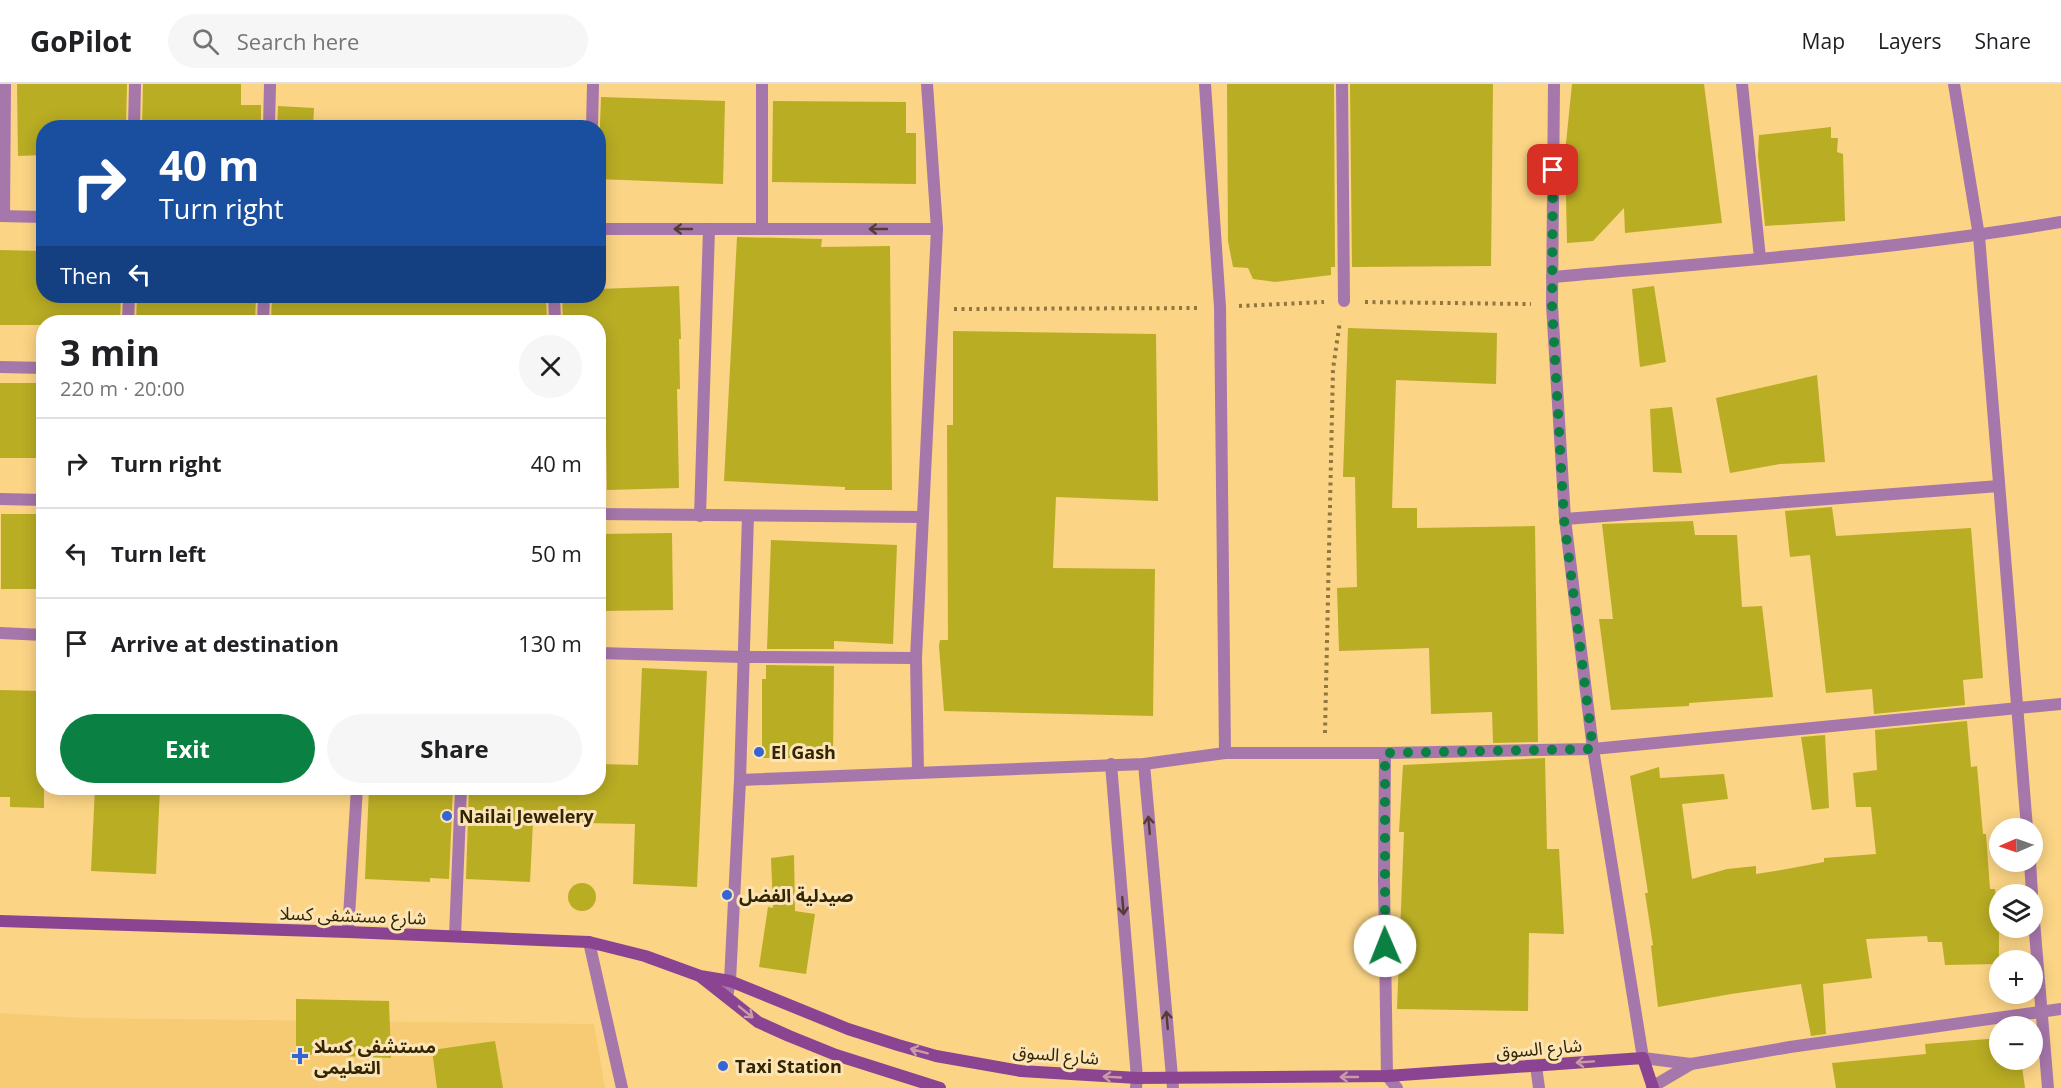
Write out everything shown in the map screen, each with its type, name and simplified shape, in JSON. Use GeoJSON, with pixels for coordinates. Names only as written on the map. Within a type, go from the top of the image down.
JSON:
{"type":"FeatureCollection","features":[{"type":"Feature","properties":{"kind":"main road","name":"شارع مستشفى كسلا"},"geometry":{"type":"LineString","coordinates":[[0,921],[589,942],[645,956],[700,976]]}},
{"type":"Feature","properties":{"kind":"main road","name":"شارع السوق"},"geometry":{"type":"LineString","coordinates":[[700,976],[729,981],[848,1029],[936,1056],[1021,1071],[1136,1083],[1387,1077],[1643,1058]]}},
{"type":"Feature","properties":{"kind":"main road"},"geometry":{"type":"LineString","coordinates":[[700,976],[758,1022],[847,1058],[940,1088]]}},
{"type":"Feature","properties":{"kind":"main road"},"geometry":{"type":"LineString","coordinates":[[1643,1058],[1650,1088]]}},
{"type":"Feature","properties":{"kind":"street"},"geometry":{"type":"LineString","coordinates":[[5,84],[2,216],[36,217]]}},
{"type":"Feature","properties":{"kind":"street"},"geometry":{"type":"LineString","coordinates":[[134,120],[135,84]]}},
{"type":"Feature","properties":{"kind":"street"},"geometry":{"type":"LineString","coordinates":[[269,120],[270,84]]}},
{"type":"Feature","properties":{"kind":"street"},"geometry":{"type":"LineString","coordinates":[[592,120],[593,84]]}},
{"type":"Feature","properties":{"kind":"street"},"geometry":{"type":"LineString","coordinates":[[762,84],[762,229]]}},
{"type":"Feature","properties":{"kind":"street"},"geometry":{"type":"LineString","coordinates":[[918,771],[916,658],[937,229],[927,84]]}},
{"type":"Feature","properties":{"kind":"street"},"geometry":{"type":"LineString","coordinates":[[1205,84],[1220,307],[1225,753]]}},
{"type":"Feature","properties":{"kind":"street"},"geometry":{"type":"LineString","coordinates":[[1342,84],[1344,301]]}},
{"type":"Feature","properties":{"kind":"street"},"geometry":{"type":"LineString","coordinates":[[1554,84],[1552,305],[1564,519],[1593,749],[1643,1058]]}},
{"type":"Feature","properties":{"kind":"street"},"geometry":{"type":"LineString","coordinates":[[1742,84],[1760,258]]}},
{"type":"Feature","properties":{"kind":"street"},"geometry":{"type":"LineString","coordinates":[[1953,84],[1979,236],[2026,818]]}},
{"type":"Feature","properties":{"kind":"street"},"geometry":{"type":"LineString","coordinates":[[1552,277],[1979,236],[2061,222]]}},
{"type":"Feature","properties":{"kind":"street"},"geometry":{"type":"LineString","coordinates":[[606,229],[937,229]]}},
{"type":"Feature","properties":{"kind":"street"},"geometry":{"type":"LineString","coordinates":[[700,516],[709,229]]}},
{"type":"Feature","properties":{"kind":"street"},"geometry":{"type":"LineString","coordinates":[[0,367],[36,368]]}},
{"type":"Feature","properties":{"kind":"street"},"geometry":{"type":"LineString","coordinates":[[1564,519],[1998,486]]}},
{"type":"Feature","properties":{"kind":"street"},"geometry":{"type":"LineString","coordinates":[[0,499],[36,500]]}},
{"type":"Feature","properties":{"kind":"street"},"geometry":{"type":"LineString","coordinates":[[606,514],[922,517]]}},
{"type":"Feature","properties":{"kind":"street"},"geometry":{"type":"LineString","coordinates":[[727,997],[740,780],[748,516]]}},
{"type":"Feature","properties":{"kind":"street"},"geometry":{"type":"LineString","coordinates":[[0,633],[36,635]]}},
{"type":"Feature","properties":{"kind":"street"},"geometry":{"type":"LineString","coordinates":[[606,652],[743,657],[916,658]]}},
{"type":"Feature","properties":{"kind":"street"},"geometry":{"type":"LineString","coordinates":[[740,780],[918,771],[1144,764],[1225,753],[1593,749],[2061,704]]}},
{"type":"Feature","properties":{"kind":"street"},"geometry":{"type":"LineString","coordinates":[[1385,753],[1387,1077],[1396,1088]]}},
{"type":"Feature","properties":{"kind":"street"},"geometry":{"type":"LineString","coordinates":[[1111,764],[1136,1083]]}},
{"type":"Feature","properties":{"kind":"street"},"geometry":{"type":"LineString","coordinates":[[1144,764],[1173,1083]]}},
{"type":"Feature","properties":{"kind":"street"},"geometry":{"type":"LineString","coordinates":[[348,932],[357,795]]}},
{"type":"Feature","properties":{"kind":"street"},"geometry":{"type":"LineString","coordinates":[[455,936],[461,795]]}},
{"type":"Feature","properties":{"kind":"street"},"geometry":{"type":"LineString","coordinates":[[2035,938],[2048,1088]]}},
{"type":"Feature","properties":{"kind":"street"},"geometry":{"type":"LineString","coordinates":[[589,942],[622,1088]]}},
{"type":"Feature","properties":{"kind":"street","name":"شارع السوق"},"geometry":{"type":"LineString","coordinates":[[1643,1058],[1691,1064],[1790,1047],[2061,1009]]}},
{"type":"Feature","properties":{"kind":"street","name":"شارع السوق"},"geometry":{"type":"LineString","coordinates":[[1650,1088],[1691,1064]]}},
{"type":"Feature","properties":{"kind":"street"},"geometry":{"type":"LineString","coordinates":[[1536,1066],[1539,1088]]}},
{"type":"Feature","properties":{"kind":"path"},"geometry":{"type":"LineString","coordinates":[[1325,752],[1333,369],[1344,301]]}},
{"type":"Feature","properties":{"kind":"shaded area","name":"مستشفى كسلا التعليمى"},"geometry":{"type":"Polygon","coordinates":[[[0,1013],[84,1018],[594,1024],[605,1088],[0,1088],[0,1013]]]}},
{"type":"Feature","properties":{"kind":"building"},"geometry":{"type":"Polygon","coordinates":[[[17,84],[127,84],[126,120],[36,120],[36,155],[18,156],[17,84]]]}},
{"type":"Feature","properties":{"kind":"building"},"geometry":{"type":"Polygon","coordinates":[[[143,84],[241,84],[241,105],[261,105],[261,120],[142,120],[143,84]]]}},
{"type":"Feature","properties":{"kind":"building"},"geometry":{"type":"Polygon","coordinates":[[[1227,84],[1334,84],[1335,267],[1331,267],[1331,275],[1275,282],[1253,279],[1248,268],[1233,267],[1228,241],[1227,84]]]}},
{"type":"Feature","properties":{"kind":"building"},"geometry":{"type":"Polygon","coordinates":[[[1350,84],[1493,84],[1491,266],[1352,267],[1350,84]]]}},
{"type":"Feature","properties":{"kind":"building"},"geometry":{"type":"Polygon","coordinates":[[[1572,84],[1704,84],[1722,223],[1625,233],[1624,208],[1593,241],[1567,243],[1565,153],[1572,84]]]}},
{"type":"Feature","properties":{"kind":"building"},"geometry":{"type":"Polygon","coordinates":[[[601,97],[725,101],[723,184],[606,179],[606,120],[600,120],[601,97]]]}},
{"type":"Feature","properties":{"kind":"building"},"geometry":{"type":"Polygon","coordinates":[[[773,101],[906,102],[906,133],[916,133],[916,184],[772,182],[773,101]]]}},
{"type":"Feature","properties":{"kind":"building"},"geometry":{"type":"Polygon","coordinates":[[[278,106],[314,108],[313,120],[277,120],[278,106]]]}},
{"type":"Feature","properties":{"kind":"building"},"geometry":{"type":"Polygon","coordinates":[[[1831,127],[1831,138],[1838,138],[1837,152],[1843,154],[1845,221],[1765,226],[1758,156],[1759,135],[1831,127]]]}},
{"type":"Feature","properties":{"kind":"building"},"geometry":{"type":"Polygon","coordinates":[[[737,237],[822,239],[821,247],[890,246],[892,490],[845,490],[845,487],[724,481],[737,237]]]}},
{"type":"Feature","properties":{"kind":"building"},"geometry":{"type":"Polygon","coordinates":[[[0,250],[36,251],[36,303],[121,303],[120,315],[36,315],[36,325],[0,325],[0,250]]]}},
{"type":"Feature","properties":{"kind":"building"},"geometry":{"type":"Polygon","coordinates":[[[679,286],[681,339],[679,339],[680,389],[677,389],[679,488],[607,490],[606,315],[563,315],[562,303],[606,303],[606,289],[679,286]]]}},
{"type":"Feature","properties":{"kind":"building"},"geometry":{"type":"Polygon","coordinates":[[[1654,286],[1666,362],[1640,367],[1632,289],[1654,286]]]}},
{"type":"Feature","properties":{"kind":"building"},"geometry":{"type":"Polygon","coordinates":[[[137,303],[256,303],[255,315],[136,315],[137,303]]]}},
{"type":"Feature","properties":{"kind":"building"},"geometry":{"type":"Polygon","coordinates":[[[272,303],[546,303],[547,315],[271,315],[272,303]]]}},
{"type":"Feature","properties":{"kind":"building"},"geometry":{"type":"Polygon","coordinates":[[[1348,328],[1497,333],[1496,384],[1396,380],[1392,508],[1417,508],[1417,528],[1535,526],[1538,742],[1493,743],[1492,712],[1431,714],[1429,648],[1339,651],[1337,588],[1357,587],[1355,477],[1343,477],[1348,328]]]}},
{"type":"Feature","properties":{"kind":"building"},"geometry":{"type":"Polygon","coordinates":[[[953,331],[1156,334],[1158,501],[1056,497],[1053,568],[1155,569],[1153,716],[944,711],[939,646],[940,640],[948,640],[947,425],[953,425],[953,331]]]}},
{"type":"Feature","properties":{"kind":"building"},"geometry":{"type":"Polygon","coordinates":[[[1817,375],[1825,462],[1780,464],[1730,473],[1716,398],[1817,375]]]}},
{"type":"Feature","properties":{"kind":"building"},"geometry":{"type":"Polygon","coordinates":[[[0,383],[36,383],[36,458],[0,458],[0,383]]]}},
{"type":"Feature","properties":{"kind":"building"},"geometry":{"type":"Polygon","coordinates":[[[1672,407],[1682,473],[1653,472],[1650,409],[1672,407]]]}},
{"type":"Feature","properties":{"kind":"building"},"geometry":{"type":"Polygon","coordinates":[[[1832,507],[1836,536],[1971,528],[1983,678],[1963,680],[1965,705],[1874,714],[1872,689],[1826,693],[1810,555],[1790,557],[1785,511],[1832,507]]]}},
{"type":"Feature","properties":{"kind":"building"},"geometry":{"type":"Polygon","coordinates":[[[1,514],[36,514],[36,589],[1,589],[1,514]]]}},
{"type":"Feature","properties":{"kind":"building"},"geometry":{"type":"Polygon","coordinates":[[[1693,521],[1695,535],[1737,535],[1742,607],[1762,606],[1773,697],[1689,703],[1689,706],[1611,710],[1599,619],[1613,619],[1602,524],[1693,521]]]}},
{"type":"Feature","properties":{"kind":"building"},"geometry":{"type":"Polygon","coordinates":[[[672,533],[673,610],[606,611],[606,534],[672,533]]]}},
{"type":"Feature","properties":{"kind":"building"},"geometry":{"type":"Polygon","coordinates":[[[771,540],[897,545],[893,644],[834,641],[834,649],[767,649],[771,540]]]}},
{"type":"Feature","properties":{"kind":"building"},"geometry":{"type":"Polygon","coordinates":[[[766,665],[834,666],[833,758],[762,758],[762,679],[766,679],[766,665]]]}},
{"type":"Feature","properties":{"kind":"building"},"geometry":{"type":"Polygon","coordinates":[[[642,668],[707,671],[697,887],[633,884],[635,824],[533,822],[530,882],[466,879],[469,795],[606,795],[606,764],[638,765],[642,668]]]}},
{"type":"Feature","properties":{"kind":"building"},"geometry":{"type":"Polygon","coordinates":[[[0,690],[36,691],[36,795],[44,795],[44,808],[10,807],[10,797],[0,797],[0,690]]]}},
{"type":"Feature","properties":{"kind":"building"},"geometry":{"type":"Polygon","coordinates":[[[1967,721],[1971,767],[1977,766],[1983,834],[1986,834],[1990,884],[1989,938],[1999,938],[1999,950],[1989,950],[1989,964],[1945,965],[1942,942],[1928,942],[1927,936],[1866,939],[1872,978],[1823,984],[1826,1034],[1811,1036],[1801,984],[1658,1007],[1651,946],[1653,945],[1645,893],[1648,893],[1630,776],[1659,767],[1660,778],[1724,774],[1728,799],[1682,804],[1692,879],[1727,869],[1756,866],[1756,874],[1824,862],[1824,858],[1876,854],[1871,807],[1856,807],[1853,773],[1877,770],[1875,730],[1967,721]]]}},
{"type":"Feature","properties":{"kind":"building"},"geometry":{"type":"Polygon","coordinates":[[[1825,735],[1829,808],[1812,810],[1801,737],[1825,735]]]}},
{"type":"Feature","properties":{"kind":"building"},"geometry":{"type":"Polygon","coordinates":[[[1545,758],[1547,849],[1559,849],[1564,934],[1529,933],[1528,1011],[1397,1009],[1404,832],[1399,832],[1403,765],[1545,758]]]}},
{"type":"Feature","properties":{"kind":"building"},"geometry":{"type":"Polygon","coordinates":[[[95,795],[160,795],[156,874],[91,871],[95,795]]]}},
{"type":"Feature","properties":{"kind":"building"},"geometry":{"type":"Polygon","coordinates":[[[369,795],[453,795],[449,879],[430,878],[430,882],[365,879],[369,795]]]}},
{"type":"Feature","properties":{"kind":"building"},"geometry":{"type":"Polygon","coordinates":[[[794,855],[795,911],[815,914],[806,974],[759,967],[768,907],[773,908],[771,858],[794,855]]]}},
{"type":"Feature","properties":{"kind":"building"},"geometry":{"type":"Polygon","coordinates":[[[582,883],[592,887],[596,897],[592,907],[582,911],[572,907],[568,897],[572,887],[582,883]]]}},
{"type":"Feature","properties":{"kind":"building"},"geometry":{"type":"Polygon","coordinates":[[[296,999],[389,1001],[391,1058],[296,1054],[296,999]]]}},
{"type":"Feature","properties":{"kind":"building"},"geometry":{"type":"Polygon","coordinates":[[[1989,1039],[1989,1070],[2023,1070],[2025,1088],[1836,1088],[1832,1063],[1926,1054],[1925,1044],[1989,1039]]]}},
{"type":"Feature","properties":{"kind":"building"},"geometry":{"type":"Polygon","coordinates":[[[495,1041],[503,1088],[437,1088],[432,1050],[495,1041]]]}},
{"type":"Feature","properties":{"kind":"place","name":"El Gash"},"geometry":{"type":"Point","coordinates":[759,752]}},
{"type":"Feature","properties":{"kind":"place","name":"Nailai Jewelery"},"geometry":{"type":"Point","coordinates":[447,816]}},
{"type":"Feature","properties":{"kind":"place","name":"صيدلية الفضل"},"geometry":{"type":"Point","coordinates":[727,895]}},
{"type":"Feature","properties":{"kind":"place","name":"مستشفى كسلا التعليمى"},"geometry":{"type":"Point","coordinates":[300,1056]}},
{"type":"Feature","properties":{"kind":"place","name":"Taxi Station"},"geometry":{"type":"Point","coordinates":[723,1066]}},
{"type":"Feature","properties":{"kind":"route"},"geometry":{"type":"LineString","coordinates":[[1385,946],[1385,753],[1593,749],[1564,519],[1552,305],[1553,170]]}}]}
